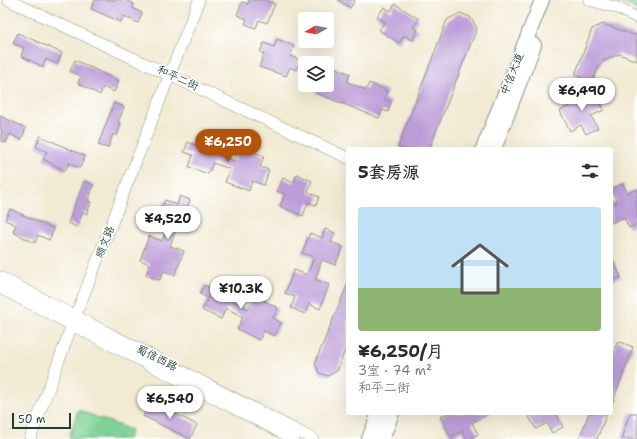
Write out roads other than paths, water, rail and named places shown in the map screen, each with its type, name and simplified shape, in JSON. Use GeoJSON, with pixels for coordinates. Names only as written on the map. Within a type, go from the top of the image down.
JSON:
{"type":"FeatureCollection","features":[{"type":"Feature","properties":{"kind":"main road","name":"中信大道"},"geometry":{"type":"LineString","coordinates":[[484,147],[542,0]]}},
{"type":"Feature","properties":{"kind":"main road","name":"中信大道"},"geometry":{"type":"LineString","coordinates":[[495,147],[552,0]]}},
{"type":"Feature","properties":{"kind":"main road"},"geometry":{"type":"LineString","coordinates":[[369,439],[378,415]]}},
{"type":"Feature","properties":{"kind":"main road"},"geometry":{"type":"LineString","coordinates":[[382,439],[391,415]]}},
{"type":"Feature","properties":{"kind":"street","name":"和平二街"},"geometry":{"type":"LineString","coordinates":[[8,0],[346,157]]}},
{"type":"Feature","properties":{"kind":"street","name":"顺文路"},"geometry":{"type":"LineString","coordinates":[[30,439],[74,321],[199,0]]}},
{"type":"Feature","properties":{"kind":"street"},"geometry":{"type":"LineString","coordinates":[[589,0],[618,8],[637,18]]}},
{"type":"Feature","properties":{"kind":"street","name":"蜀信西路"},"geometry":{"type":"LineString","coordinates":[[0,277],[74,321],[294,439]]}},
{"type":"Feature","properties":{"kind":"street","name":"蜀信西路"},"geometry":{"type":"LineString","coordinates":[[0,288],[74,321],[313,439]]}}]}
